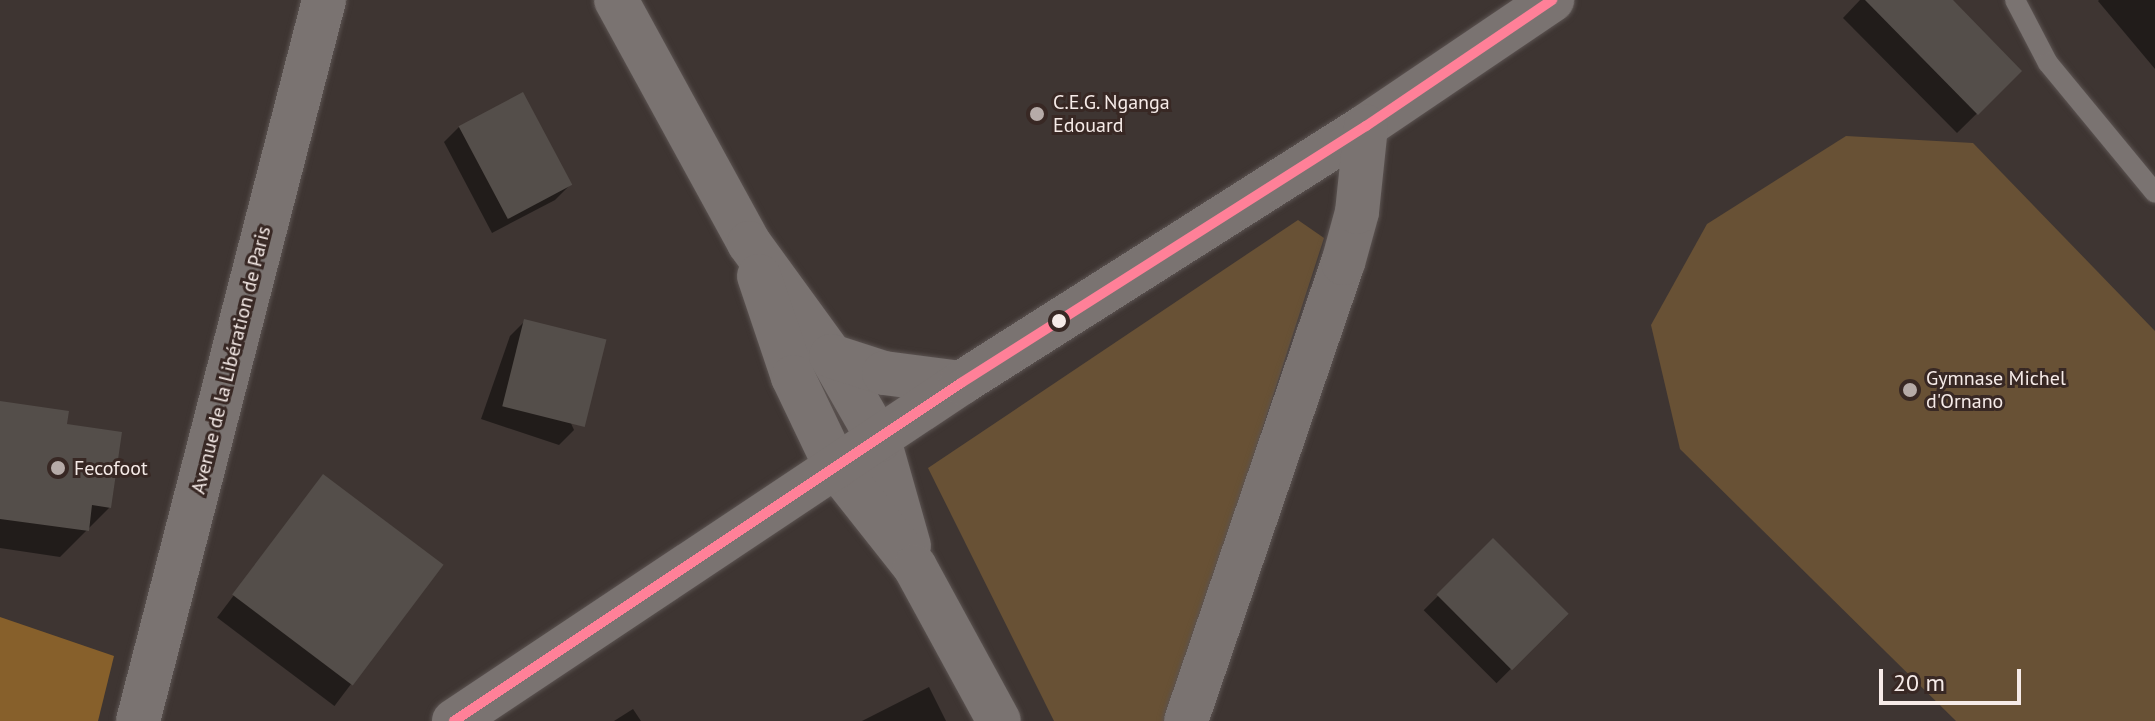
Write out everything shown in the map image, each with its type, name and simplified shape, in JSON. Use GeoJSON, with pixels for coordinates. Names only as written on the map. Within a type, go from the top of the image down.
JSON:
{"type":"FeatureCollection","features":[{"type":"Feature","properties":{"kind":"main road","name":"Avenue de la Libération de Paris"},"geometry":{"type":"LineString","coordinates":[[138,721],[324,0]]}},
{"type":"Feature","properties":{"kind":"main road"},"geometry":{"type":"LineString","coordinates":[[616,0],[749,243],[831,356],[879,440],[915,567]]}},
{"type":"Feature","properties":{"kind":"main road"},"geometry":{"type":"LineString","coordinates":[[454,721],[961,383],[1366,126],[1552,0]]}},
{"type":"Feature","properties":{"kind":"main road"},"geometry":{"type":"LineString","coordinates":[[1186,721],[1343,263],[1357,212],[1366,126]]}},
{"type":"Feature","properties":{"kind":"main road"},"geometry":{"type":"LineString","coordinates":[[749,243],[779,342],[836,467],[915,567],[999,721]]}},
{"type":"Feature","properties":{"kind":"main road"},"geometry":{"type":"LineString","coordinates":[[831,356],[884,373],[961,383]]}},
{"type":"Feature","properties":{"kind":"lane"},"geometry":{"type":"LineString","coordinates":[[2015,0],[2048,63],[2155,193]]}},
{"type":"Feature","properties":{"kind":"shaded area","name":"Gymnase Michel d'Ornano"},"geometry":{"type":"Polygon","coordinates":[[[1846,136],[1973,143],[2155,331],[2155,721],[1956,721],[1680,449],[1651,325],[1707,224],[1846,136]]]}},
{"type":"Feature","properties":{"kind":"shaded area"},"geometry":{"type":"Polygon","coordinates":[[[1298,220],[1324,238],[1168,721],[1054,721],[928,468],[1298,220]]]}},
{"type":"Feature","properties":{"kind":"shaded area"},"geometry":{"type":"Polygon","coordinates":[[[0,617],[114,656],[98,721],[0,721],[0,617]]]}},
{"type":"Feature","properties":{"kind":"building"},"geometry":{"type":"Polygon","coordinates":[[[1865,0],[1953,0],[2022,71],[1978,115],[1865,0]]]}},
{"type":"Feature","properties":{"kind":"building"},"geometry":{"type":"Polygon","coordinates":[[[523,92],[572,185],[508,219],[459,126],[523,92]]]}},
{"type":"Feature","properties":{"kind":"building"},"geometry":{"type":"Polygon","coordinates":[[[524,319],[606,340],[585,427],[502,406],[524,319]]]}},
{"type":"Feature","properties":{"kind":"building","name":"Fecofoot"},"geometry":{"type":"Polygon","coordinates":[[[0,401],[69,411],[67,424],[122,432],[111,508],[92,505],[89,531],[0,519],[0,401]]]}},
{"type":"Feature","properties":{"kind":"building"},"geometry":{"type":"Polygon","coordinates":[[[323,474],[444,565],[353,685],[232,595],[323,474]]]}},
{"type":"Feature","properties":{"kind":"building"},"geometry":{"type":"Polygon","coordinates":[[[1493,538],[1569,614],[1512,670],[1436,595],[1493,538]]]}},
{"type":"Feature","properties":{"kind":"transit line"},"geometry":{"type":"LineString","coordinates":[[454,721],[961,383],[1366,126],[1552,0]]}},
{"type":"Feature","properties":{"kind":"place","name":"C.E.G. Nganga Edouard"},"geometry":{"type":"Point","coordinates":[1037,114]}},
{"type":"Feature","properties":{"kind":"place","name":"Gymnase Michel d'Ornano"},"geometry":{"type":"Point","coordinates":[1910,390]}},
{"type":"Feature","properties":{"kind":"place","name":"Fecofoot"},"geometry":{"type":"Point","coordinates":[58,468]}}]}
